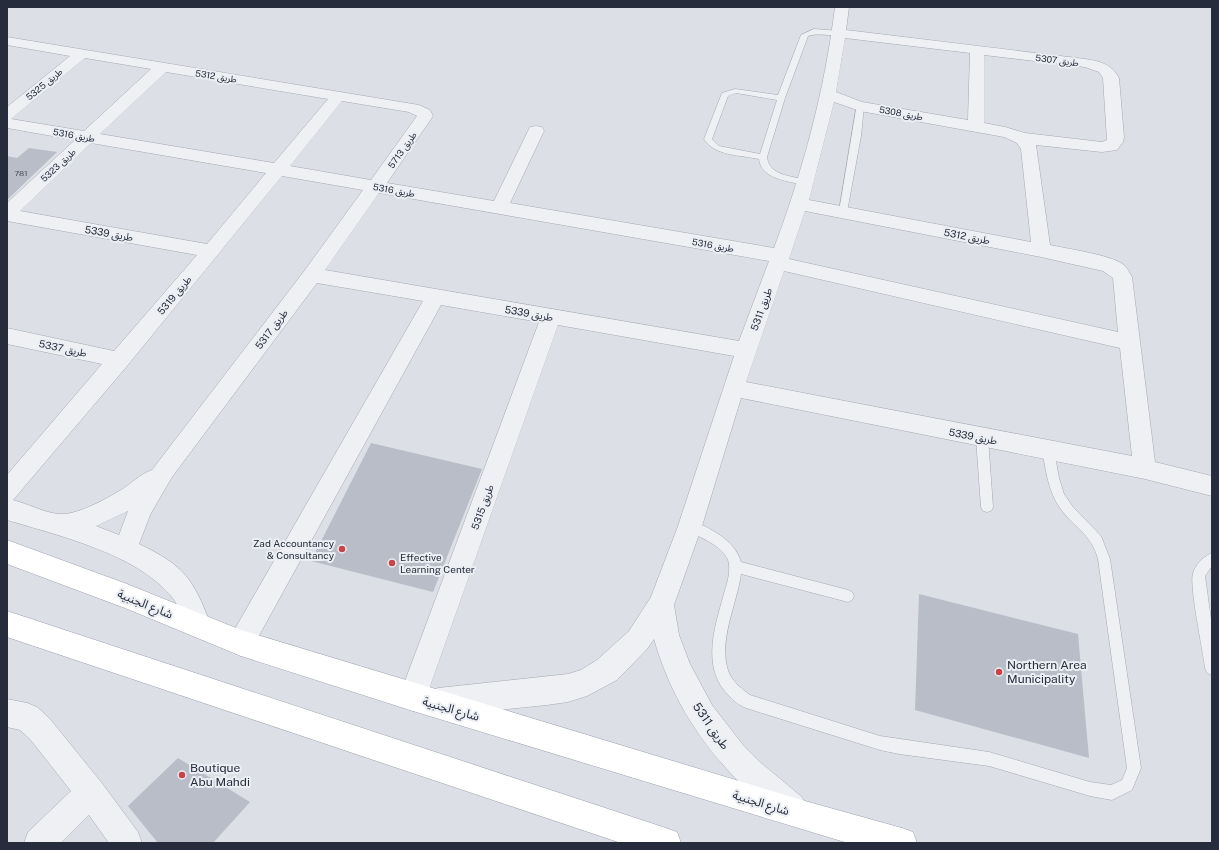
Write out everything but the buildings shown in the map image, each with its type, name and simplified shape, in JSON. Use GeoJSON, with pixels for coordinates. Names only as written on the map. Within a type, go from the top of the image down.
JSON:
{"type":"FeatureCollection","features":[{"type":"Feature","properties":{"kind":"main road","name":"شارع الجنبية"},"geometry":{"type":"LineString","coordinates":[[7,552],[127,596],[241,643],[805,816],[902,843]]}},
{"type":"Feature","properties":{"kind":"main road"},"geometry":{"type":"LineString","coordinates":[[7,624],[666,843]]}},
{"type":"Feature","properties":{"kind":"street","name":"طريق 5311"},"geometry":{"type":"LineString","coordinates":[[423,700],[568,688],[587,682],[607,670],[638,640],[661,605],[690,526],[746,350],[799,204],[828,94],[842,7]]}},
{"type":"Feature","properties":{"kind":"street","name":"طريق 5307"},"geometry":{"type":"LineString","coordinates":[[839,33],[1090,64],[1103,68],[1110,73],[1116,137],[1116,142],[1111,146],[1102,147],[1022,138]]}},
{"type":"Feature","properties":{"kind":"street","name":"طريق 5312"},"geometry":{"type":"LineString","coordinates":[[7,41],[413,108],[424,113]]}},
{"type":"Feature","properties":{"kind":"street"},"geometry":{"type":"LineString","coordinates":[[976,127],[977,50]]}},
{"type":"Feature","properties":{"kind":"street","name":"طريق 5325"},"geometry":{"type":"LineString","coordinates":[[7,115],[81,54]]}},
{"type":"Feature","properties":{"kind":"street","name":"طريق 5323"},"geometry":{"type":"LineString","coordinates":[[9,210],[162,67]]}},
{"type":"Feature","properties":{"kind":"street","name":"طريق 5308"},"geometry":{"type":"LineString","coordinates":[[828,94],[843,101],[860,106],[1005,132],[1022,138]]}},
{"type":"Feature","properties":{"kind":"street","name":"طريق 5319"},"geometry":{"type":"LineString","coordinates":[[7,492],[120,360],[338,96]]}},
{"type":"Feature","properties":{"kind":"street","name":"طريق 5713"},"geometry":{"type":"LineString","coordinates":[[376,187],[423,121],[425,116],[424,113]]}},
{"type":"Feature","properties":{"kind":"street","name":"طريق 5316"},"geometry":{"type":"LineString","coordinates":[[7,123],[499,208],[779,260],[1129,342]]}},
{"type":"Feature","properties":{"kind":"street"},"geometry":{"type":"LineString","coordinates":[[499,208],[536,131]]}},
{"type":"Feature","properties":{"kind":"street"},"geometry":{"type":"LineString","coordinates":[[1022,138],[1028,143],[1041,250]]}},
{"type":"Feature","properties":{"kind":"street","name":"طريق 5317"},"geometry":{"type":"LineString","coordinates":[[125,550],[141,508],[164,470],[312,275],[376,187]]}},
{"type":"Feature","properties":{"kind":"street","name":"طريق 5312"},"geometry":{"type":"LineString","coordinates":[[799,204],[1041,250],[1108,265],[1118,271],[1122,277],[1129,342]]}},
{"type":"Feature","properties":{"kind":"street","name":"طريق 5339"},"geometry":{"type":"LineString","coordinates":[[9,210],[211,251]]}},
{"type":"Feature","properties":{"kind":"street","name":"طريق 5339"},"geometry":{"type":"LineString","coordinates":[[312,275],[746,350]]}},
{"type":"Feature","properties":{"kind":"street"},"geometry":{"type":"LineString","coordinates":[[241,643],[436,296]]}},
{"type":"Feature","properties":{"kind":"street","name":"طريق 5315"},"geometry":{"type":"LineString","coordinates":[[423,700],[551,316]]}},
{"type":"Feature","properties":{"kind":"street","name":"طريق 5337"},"geometry":{"type":"LineString","coordinates":[[7,336],[120,360]]}},
{"type":"Feature","properties":{"kind":"street"},"geometry":{"type":"LineString","coordinates":[[1129,342],[1145,469]]}},
{"type":"Feature","properties":{"kind":"street","name":"طريق 5339"},"geometry":{"type":"LineString","coordinates":[[734,388],[1145,469],[1212,486]]}},
{"type":"Feature","properties":{"kind":"street","name":"طريق 5317"},"geometry":{"type":"LineString","coordinates":[[57,525],[96,516],[143,489],[164,470]]}},
{"type":"Feature","properties":{"kind":"street"},"geometry":{"type":"LineString","coordinates":[[7,509],[100,539],[149,562],[172,577],[180,587],[198,625]]}},
{"type":"Feature","properties":{"kind":"street","name":"طريق 5311"},"geometry":{"type":"LineString","coordinates":[[661,605],[668,643],[682,682],[704,720],[732,756],[766,788],[805,816]]}},
{"type":"Feature","properties":{"kind":"street"},"geometry":{"type":"LineString","coordinates":[[7,713],[27,717],[40,729],[91,792],[127,843]]}},
{"type":"Feature","properties":{"kind":"street"},"geometry":{"type":"LineString","coordinates":[[39,843],[91,792]]}},
{"type":"Feature","properties":{"kind":"lane"},"geometry":{"type":"LineString","coordinates":[[804,182],[772,173],[762,162],[763,156],[781,98],[805,35],[814,31],[839,33]]}},
{"type":"Feature","properties":{"kind":"lane"},"geometry":{"type":"LineString","coordinates":[[763,156],[717,148],[711,144],[708,139],[724,98],[729,92],[781,98]]}},
{"type":"Feature","properties":{"kind":"lane"},"geometry":{"type":"LineString","coordinates":[[843,212],[857,136],[860,106]]}},
{"type":"Feature","properties":{"kind":"lane"},"geometry":{"type":"LineString","coordinates":[[982,438],[987,507]]}},
{"type":"Feature","properties":{"kind":"lane"},"geometry":{"type":"LineString","coordinates":[[690,526],[724,546],[732,556],[736,567],[719,645],[720,666],[729,686],[746,702],[880,743],[899,747],[959,754],[989,760],[1090,790],[1112,793],[1127,785],[1134,768],[1104,558],[1101,545],[1093,532],[1070,512],[1062,502],[1051,468],[1048,450]]}},
{"type":"Feature","properties":{"kind":"lane"},"geometry":{"type":"LineString","coordinates":[[1212,559],[1209,560],[1199,574],[1200,591],[1212,668]]}},
{"type":"Feature","properties":{"kind":"lane"},"geometry":{"type":"LineString","coordinates":[[736,567],[848,596]]}},
{"type":"Feature","properties":{"kind":"place","name":"Zad Accountancy & Consultancy"},"geometry":{"type":"Point","coordinates":[342,549]}},
{"type":"Feature","properties":{"kind":"place","name":"Effective Learning Center"},"geometry":{"type":"Point","coordinates":[392,563]}},
{"type":"Feature","properties":{"kind":"place","name":"Northern Area Municipality"},"geometry":{"type":"Point","coordinates":[999,672]}},
{"type":"Feature","properties":{"kind":"place","name":"Boutique Abu Mahdi"},"geometry":{"type":"Point","coordinates":[182,775]}}]}
